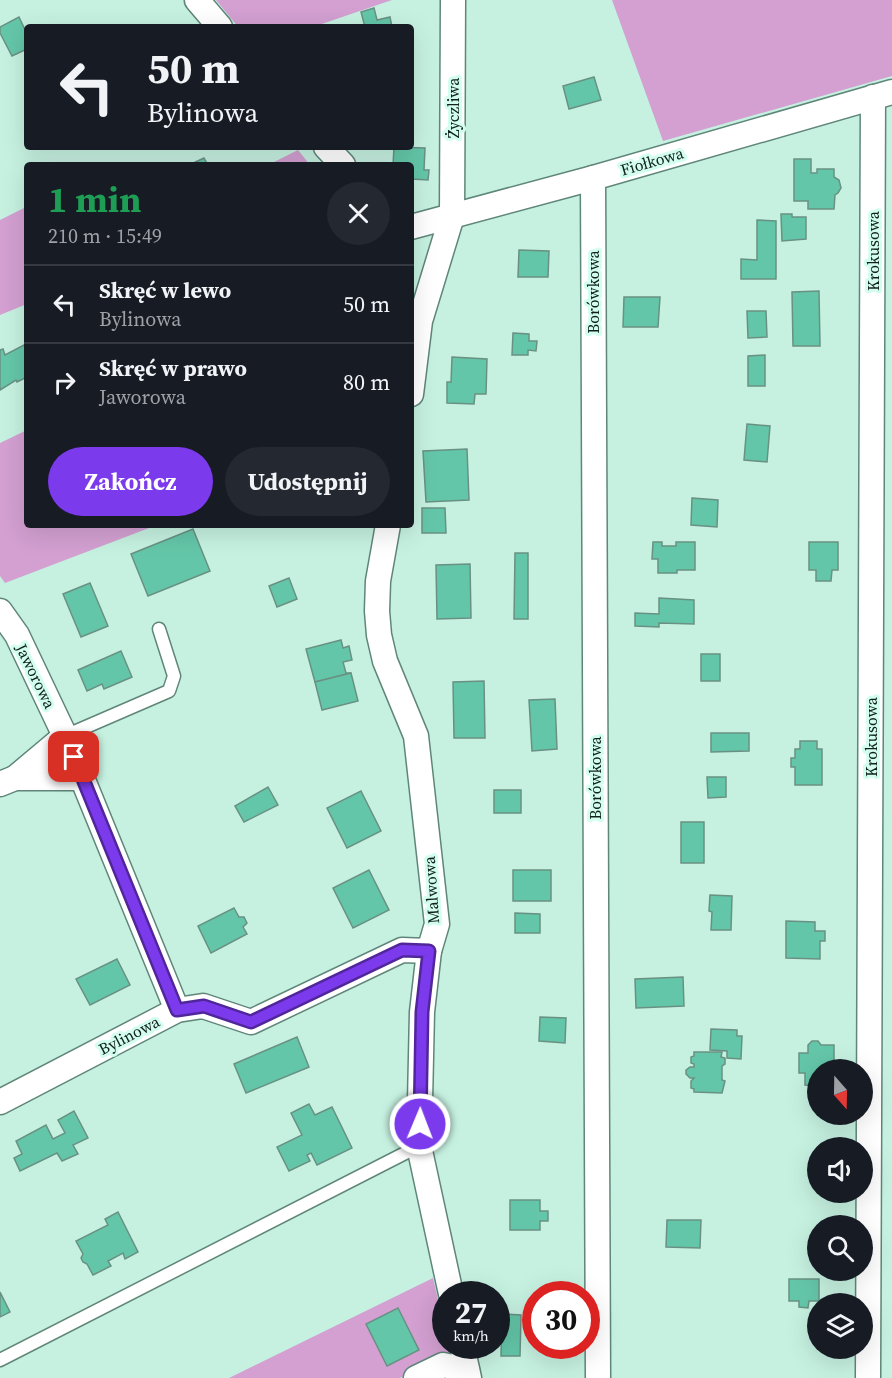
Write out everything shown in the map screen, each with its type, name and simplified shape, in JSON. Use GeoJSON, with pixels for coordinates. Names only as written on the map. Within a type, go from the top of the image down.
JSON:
{"type":"FeatureCollection","features":[{"type":"Feature","properties":{"kind":"street"},"geometry":{"type":"LineString","coordinates":[[197,0],[217,24]]}},
{"type":"Feature","properties":{"kind":"street","name":"Życzliwa"},"geometry":{"type":"LineString","coordinates":[[452,216],[453,0]]}},
{"type":"Feature","properties":{"kind":"street","name":"Fiołkowa"},"geometry":{"type":"LineString","coordinates":[[414,226],[593,178],[883,94]]}},
{"type":"Feature","properties":{"kind":"street","name":"Krokusowa"},"geometry":{"type":"LineString","coordinates":[[868,1378],[883,94]]}},
{"type":"Feature","properties":{"kind":"street"},"geometry":{"type":"LineString","coordinates":[[329,150],[340,162]]}},
{"type":"Feature","properties":{"kind":"street","name":"Borówkowa"},"geometry":{"type":"LineString","coordinates":[[593,178],[598,1378]]}},
{"type":"Feature","properties":{"kind":"street"},"geometry":{"type":"LineString","coordinates":[[414,370],[420,321],[452,216]]}},
{"type":"Feature","properties":{"kind":"street","name":"Malwowa"},"geometry":{"type":"LineString","coordinates":[[387,528],[378,581],[376,611],[385,661],[416,736],[437,924],[429,951],[422,1012],[419,1146],[449,1281]]}},
{"type":"Feature","properties":{"kind":"street","name":"Jaworowa"},"geometry":{"type":"LineString","coordinates":[[0,611],[17,635],[65,736],[177,1010]]}},
{"type":"Feature","properties":{"kind":"street"},"geometry":{"type":"LineString","coordinates":[[8,781],[65,736]]}},
{"type":"Feature","properties":{"kind":"street"},"geometry":{"type":"LineString","coordinates":[[8,781],[82,778]]}},
{"type":"Feature","properties":{"kind":"street","name":"Bylinowa"},"geometry":{"type":"LineString","coordinates":[[0,1102],[177,1010],[204,1006],[251,1022],[402,950],[429,951]]}},
{"type":"Feature","properties":{"kind":"street"},"geometry":{"type":"LineString","coordinates":[[465,1359],[468,1374]]}},
{"type":"Feature","properties":{"kind":"street"},"geometry":{"type":"LineString","coordinates":[[416,1378],[443,1365],[468,1374]]}},
{"type":"Feature","properties":{"kind":"lane"},"geometry":{"type":"LineString","coordinates":[[65,736],[169,691],[174,676],[159,629]]}},
{"type":"Feature","properties":{"kind":"lane"},"geometry":{"type":"LineString","coordinates":[[0,1360],[419,1146]]}},
{"type":"Feature","properties":{"kind":"shaded area"},"geometry":{"type":"Polygon","coordinates":[[[216,0],[392,0],[322,24],[236,24],[216,0]]]}},
{"type":"Feature","properties":{"kind":"shaded area"},"geometry":{"type":"Polygon","coordinates":[[[612,0],[892,0],[892,76],[663,141],[612,0]]]}},
{"type":"Feature","properties":{"kind":"shaded area"},"geometry":{"type":"Polygon","coordinates":[[[298,150],[308,162],[274,162],[298,150]]]}},
{"type":"Feature","properties":{"kind":"shaded area"},"geometry":{"type":"Polygon","coordinates":[[[24,208],[24,305],[0,315],[0,220],[24,208]]]}},
{"type":"Feature","properties":{"kind":"shaded area"},"geometry":{"type":"Polygon","coordinates":[[[24,431],[24,528],[149,528],[5,583],[0,576],[0,443],[24,431]]]}},
{"type":"Feature","properties":{"kind":"shaded area"},"geometry":{"type":"Polygon","coordinates":[[[433,1278],[432,1359],[439,1359],[400,1378],[229,1378],[433,1278]]]}},
{"type":"Feature","properties":{"kind":"building"},"geometry":{"type":"Polygon","coordinates":[[[374,8],[377,20],[390,17],[391,24],[364,24],[361,12],[374,8]]]}},
{"type":"Feature","properties":{"kind":"building"},"geometry":{"type":"Polygon","coordinates":[[[19,17],[24,28],[24,50],[12,56],[0,33],[0,27],[19,17]]]}},
{"type":"Feature","properties":{"kind":"building"},"geometry":{"type":"Polygon","coordinates":[[[594,77],[601,100],[569,109],[563,86],[594,77]]]}},
{"type":"Feature","properties":{"kind":"building"},"geometry":{"type":"Polygon","coordinates":[[[425,148],[424,170],[429,170],[428,180],[414,179],[414,162],[393,162],[394,150],[425,148]]]}},
{"type":"Feature","properties":{"kind":"building"},"geometry":{"type":"Polygon","coordinates":[[[794,159],[811,159],[811,173],[817,173],[817,169],[834,169],[834,177],[839,180],[841,188],[835,195],[834,209],[808,209],[808,201],[794,201],[794,159]]]}},
{"type":"Feature","properties":{"kind":"building"},"geometry":{"type":"Polygon","coordinates":[[[781,214],[806,217],[806,239],[782,241],[781,214]]]}},
{"type":"Feature","properties":{"kind":"building"},"geometry":{"type":"Polygon","coordinates":[[[757,220],[776,221],[776,279],[741,279],[741,259],[757,260],[757,220]]]}},
{"type":"Feature","properties":{"kind":"building"},"geometry":{"type":"Polygon","coordinates":[[[519,250],[549,251],[548,277],[518,277],[519,250]]]}},
{"type":"Feature","properties":{"kind":"building"},"geometry":{"type":"Polygon","coordinates":[[[819,291],[820,346],[793,346],[792,292],[819,291]]]}},
{"type":"Feature","properties":{"kind":"building"},"geometry":{"type":"Polygon","coordinates":[[[624,297],[660,297],[658,327],[623,327],[624,297]]]}},
{"type":"Feature","properties":{"kind":"building"},"geometry":{"type":"Polygon","coordinates":[[[747,311],[766,311],[767,337],[748,338],[747,311]]]}},
{"type":"Feature","properties":{"kind":"building"},"geometry":{"type":"Polygon","coordinates":[[[513,333],[529,334],[529,341],[537,341],[536,351],[528,350],[528,355],[512,355],[513,333]]]}},
{"type":"Feature","properties":{"kind":"building"},"geometry":{"type":"Polygon","coordinates":[[[24,345],[24,378],[17,382],[16,380],[0,390],[0,350],[3,349],[5,355],[24,345]]]}},
{"type":"Feature","properties":{"kind":"building"},"geometry":{"type":"Polygon","coordinates":[[[765,355],[765,386],[748,386],[748,356],[765,355]]]}},
{"type":"Feature","properties":{"kind":"building"},"geometry":{"type":"Polygon","coordinates":[[[452,357],[487,359],[486,394],[475,394],[474,404],[447,403],[447,382],[451,382],[452,357]]]}},
{"type":"Feature","properties":{"kind":"building"},"geometry":{"type":"Polygon","coordinates":[[[747,424],[770,426],[767,462],[744,460],[747,424]]]}},
{"type":"Feature","properties":{"kind":"building"},"geometry":{"type":"Polygon","coordinates":[[[467,449],[469,500],[426,502],[423,451],[467,449]]]}},
{"type":"Feature","properties":{"kind":"building"},"geometry":{"type":"Polygon","coordinates":[[[692,498],[718,500],[717,527],[691,525],[692,498]]]}},
{"type":"Feature","properties":{"kind":"building"},"geometry":{"type":"Polygon","coordinates":[[[422,508],[445,508],[446,533],[422,533],[422,508]]]}},
{"type":"Feature","properties":{"kind":"building"},"geometry":{"type":"Polygon","coordinates":[[[193,529],[210,571],[148,596],[131,554],[193,529]]]}},
{"type":"Feature","properties":{"kind":"building"},"geometry":{"type":"Polygon","coordinates":[[[653,542],[662,542],[662,546],[676,546],[676,542],[695,542],[695,570],[658,573],[658,559],[652,559],[653,542]]]}},
{"type":"Feature","properties":{"kind":"building"},"geometry":{"type":"Polygon","coordinates":[[[809,542],[838,542],[838,570],[832,570],[831,581],[816,581],[816,570],[809,570],[809,542]]]}},
{"type":"Feature","properties":{"kind":"building"},"geometry":{"type":"Polygon","coordinates":[[[515,553],[528,553],[528,619],[514,619],[515,553]]]}},
{"type":"Feature","properties":{"kind":"building"},"geometry":{"type":"Polygon","coordinates":[[[470,564],[471,618],[437,619],[436,565],[470,564]]]}},
{"type":"Feature","properties":{"kind":"building"},"geometry":{"type":"Polygon","coordinates":[[[289,578],[297,599],[277,607],[269,586],[289,578]]]}},
{"type":"Feature","properties":{"kind":"building"},"geometry":{"type":"Polygon","coordinates":[[[90,583],[108,626],[81,637],[63,594],[90,583]]]}},
{"type":"Feature","properties":{"kind":"building"},"geometry":{"type":"Polygon","coordinates":[[[659,598],[694,600],[694,624],[659,623],[659,627],[635,626],[635,613],[659,614],[659,598]]]}},
{"type":"Feature","properties":{"kind":"building"},"geometry":{"type":"Polygon","coordinates":[[[341,640],[343,648],[349,646],[352,660],[343,662],[346,673],[351,673],[315,682],[306,649],[341,640]]]}},
{"type":"Feature","properties":{"kind":"building"},"geometry":{"type":"Polygon","coordinates":[[[121,651],[132,677],[104,689],[102,684],[87,691],[78,670],[121,651]]]}},
{"type":"Feature","properties":{"kind":"building"},"geometry":{"type":"Polygon","coordinates":[[[701,654],[720,654],[720,681],[701,681],[701,654]]]}},
{"type":"Feature","properties":{"kind":"building"},"geometry":{"type":"Polygon","coordinates":[[[351,673],[358,701],[322,710],[315,682],[351,673]]]}},
{"type":"Feature","properties":{"kind":"building"},"geometry":{"type":"Polygon","coordinates":[[[484,681],[485,738],[454,738],[453,682],[484,681]]]}},
{"type":"Feature","properties":{"kind":"building"},"geometry":{"type":"Polygon","coordinates":[[[555,699],[557,749],[532,751],[529,700],[555,699]]]}},
{"type":"Feature","properties":{"kind":"building"},"geometry":{"type":"Polygon","coordinates":[[[711,733],[749,733],[749,751],[711,752],[711,733]]]}},
{"type":"Feature","properties":{"kind":"building"},"geometry":{"type":"Polygon","coordinates":[[[800,741],[817,741],[817,749],[822,749],[822,785],[795,785],[795,767],[791,767],[791,758],[795,758],[795,749],[800,749],[800,741]]]}},
{"type":"Feature","properties":{"kind":"building"},"geometry":{"type":"Polygon","coordinates":[[[707,777],[726,777],[726,797],[708,798],[707,777]]]}},
{"type":"Feature","properties":{"kind":"building"},"geometry":{"type":"Polygon","coordinates":[[[268,787],[278,805],[244,822],[235,806],[268,787]]]}},
{"type":"Feature","properties":{"kind":"building"},"geometry":{"type":"Polygon","coordinates":[[[494,790],[521,790],[521,813],[494,813],[494,790]]]}},
{"type":"Feature","properties":{"kind":"building"},"geometry":{"type":"Polygon","coordinates":[[[361,791],[381,831],[347,848],[327,808],[361,791]]]}},
{"type":"Feature","properties":{"kind":"building"},"geometry":{"type":"Polygon","coordinates":[[[681,822],[704,822],[704,863],[681,863],[681,822]]]}},
{"type":"Feature","properties":{"kind":"building"},"geometry":{"type":"Polygon","coordinates":[[[369,870],[389,910],[353,928],[333,888],[369,870]]]}},
{"type":"Feature","properties":{"kind":"building"},"geometry":{"type":"Polygon","coordinates":[[[513,870],[551,870],[551,901],[513,901],[513,870]]]}},
{"type":"Feature","properties":{"kind":"building"},"geometry":{"type":"Polygon","coordinates":[[[710,895],[732,896],[731,930],[711,930],[710,895]]]}},
{"type":"Feature","properties":{"kind":"building"},"geometry":{"type":"Polygon","coordinates":[[[234,908],[239,917],[244,917],[247,923],[243,927],[247,934],[211,953],[198,926],[234,908]]]}},
{"type":"Feature","properties":{"kind":"building"},"geometry":{"type":"Polygon","coordinates":[[[515,913],[540,914],[540,933],[515,933],[515,913]]]}},
{"type":"Feature","properties":{"kind":"building"},"geometry":{"type":"Polygon","coordinates":[[[786,921],[815,922],[815,931],[825,931],[825,941],[820,941],[820,959],[786,958],[786,921]]]}},
{"type":"Feature","properties":{"kind":"building"},"geometry":{"type":"Polygon","coordinates":[[[117,959],[130,985],[90,1005],[76,979],[117,959]]]}},
{"type":"Feature","properties":{"kind":"building"},"geometry":{"type":"Polygon","coordinates":[[[683,977],[684,1006],[636,1008],[635,979],[683,977]]]}},
{"type":"Feature","properties":{"kind":"building"},"geometry":{"type":"Polygon","coordinates":[[[540,1017],[566,1018],[565,1043],[539,1041],[540,1017]]]}},
{"type":"Feature","properties":{"kind":"building"},"geometry":{"type":"Polygon","coordinates":[[[711,1029],[737,1030],[737,1036],[742,1036],[741,1059],[727,1058],[727,1051],[710,1050],[711,1029]]]}},
{"type":"Feature","properties":{"kind":"building"},"geometry":{"type":"Polygon","coordinates":[[[297,1037],[309,1067],[246,1093],[234,1064],[297,1037]]]}},
{"type":"Feature","properties":{"kind":"building"},"geometry":{"type":"Polygon","coordinates":[[[812,1041],[818,1041],[821,1045],[834,1045],[834,1059],[807,1059],[807,1085],[805,1085],[805,1073],[799,1073],[799,1053],[808,1053],[808,1045],[812,1041]]]}},
{"type":"Feature","properties":{"kind":"building"},"geometry":{"type":"Polygon","coordinates":[[[694,1052],[722,1052],[721,1057],[725,1058],[725,1064],[722,1066],[722,1080],[725,1081],[722,1093],[694,1092],[691,1088],[691,1081],[694,1078],[686,1074],[686,1070],[694,1067],[691,1057],[694,1056],[694,1052]]]}},
{"type":"Feature","properties":{"kind":"building"},"geometry":{"type":"Polygon","coordinates":[[[309,1104],[315,1115],[332,1107],[352,1148],[317,1165],[311,1153],[307,1155],[310,1161],[289,1171],[277,1147],[302,1135],[291,1113],[309,1104]]]}},
{"type":"Feature","properties":{"kind":"building"},"geometry":{"type":"Polygon","coordinates":[[[74,1111],[88,1138],[73,1145],[78,1154],[62,1161],[57,1153],[20,1171],[14,1158],[22,1154],[16,1141],[46,1125],[53,1139],[65,1133],[58,1120],[74,1111]]]}},
{"type":"Feature","properties":{"kind":"building"},"geometry":{"type":"Polygon","coordinates":[[[510,1200],[540,1200],[540,1211],[548,1211],[548,1221],[540,1221],[540,1230],[510,1230],[510,1200]]]}},
{"type":"Feature","properties":{"kind":"building"},"geometry":{"type":"Polygon","coordinates":[[[118,1212],[138,1252],[125,1259],[123,1253],[108,1261],[111,1266],[93,1275],[81,1258],[83,1254],[76,1241],[108,1225],[105,1219],[118,1212]]]}},
{"type":"Feature","properties":{"kind":"building"},"geometry":{"type":"Polygon","coordinates":[[[667,1220],[701,1220],[700,1248],[666,1247],[667,1220]]]}},
{"type":"Feature","properties":{"kind":"building"},"geometry":{"type":"Polygon","coordinates":[[[789,1279],[819,1281],[819,1293],[807,1293],[807,1308],[799,1307],[799,1301],[789,1301],[789,1279]]]}},
{"type":"Feature","properties":{"kind":"building"},"geometry":{"type":"Polygon","coordinates":[[[0,1292],[10,1312],[0,1317],[0,1292]]]}},
{"type":"Feature","properties":{"kind":"building"},"geometry":{"type":"Polygon","coordinates":[[[398,1308],[419,1350],[387,1366],[366,1324],[398,1308]]]}},
{"type":"Feature","properties":{"kind":"building"},"geometry":{"type":"Polygon","coordinates":[[[510,1314],[521,1315],[520,1356],[510,1356],[510,1314]]]}},
{"type":"Feature","properties":{"kind":"route"},"geometry":{"type":"LineString","coordinates":[[74,757],[177,1010],[204,1006],[251,1022],[402,950],[429,951],[422,1012],[420,1124]]}}]}
